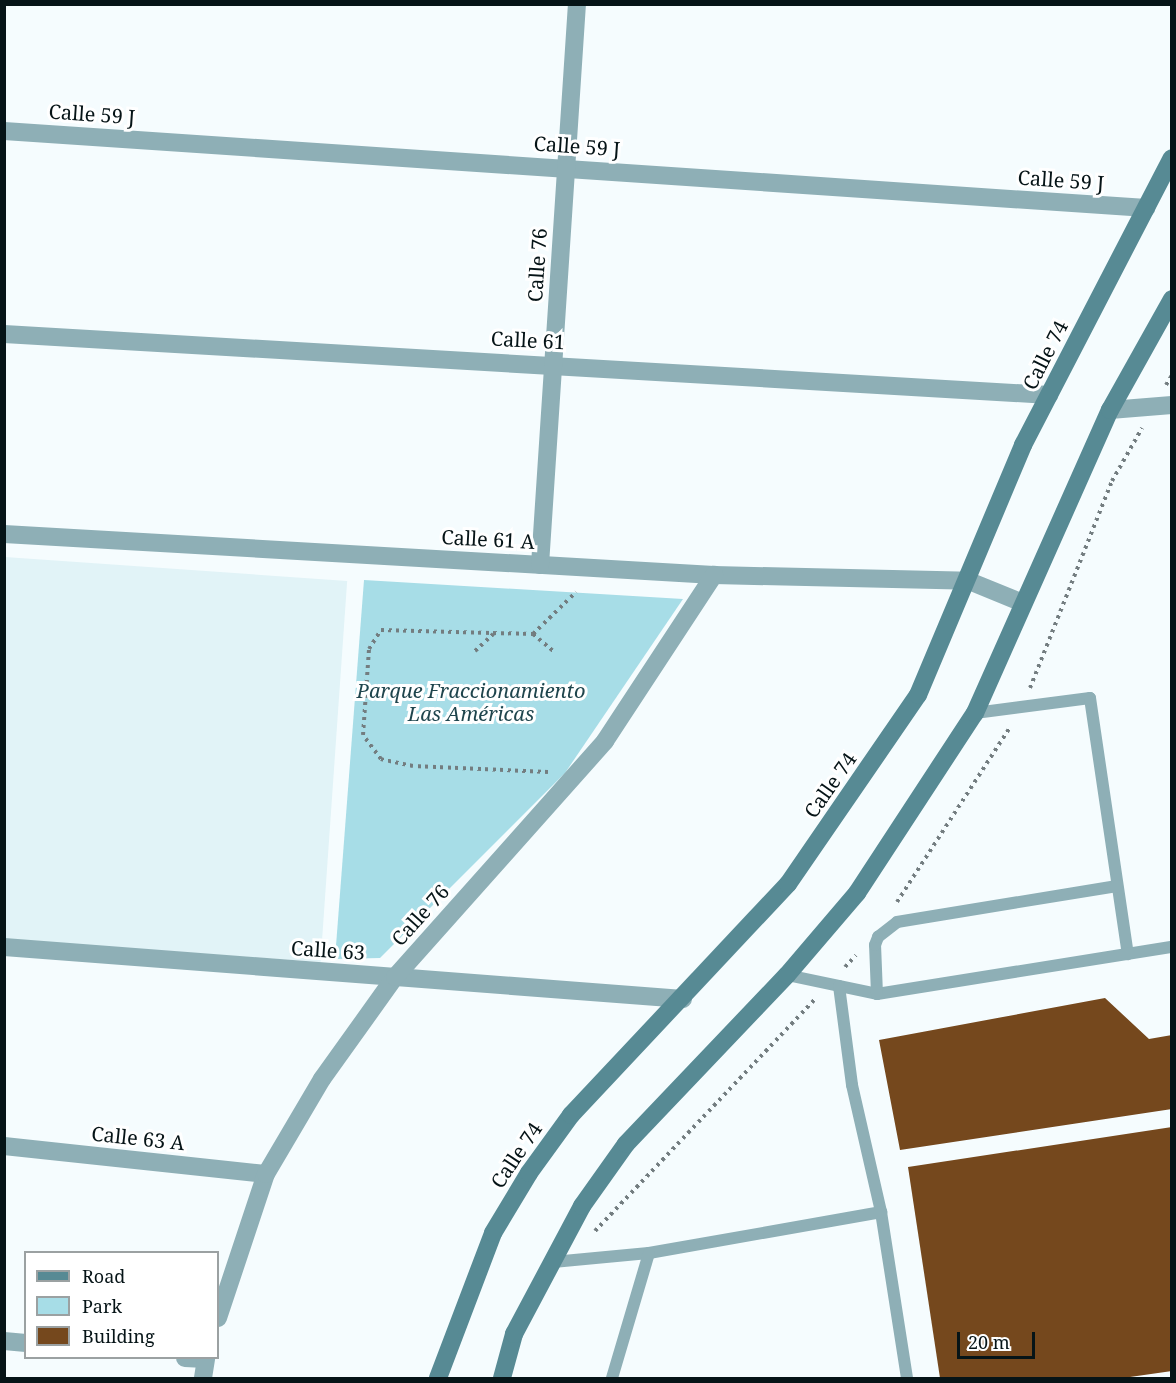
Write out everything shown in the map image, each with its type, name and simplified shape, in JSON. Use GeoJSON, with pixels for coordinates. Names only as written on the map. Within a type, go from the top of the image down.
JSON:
{"type":"FeatureCollection","features":[{"type":"Feature","properties":{"kind":"main road","name":"Calle 74"},"geometry":{"type":"LineString","coordinates":[[438,1378],[493,1233],[529,1173],[571,1115],[683,999],[788,884],[860,783],[918,695],[969,581],[1023,445],[1172,158]]}},
{"type":"Feature","properties":{"kind":"main road"},"geometry":{"type":"LineString","coordinates":[[502,1378],[514,1334],[582,1206],[626,1144],[788,975],[857,893],[975,713],[1110,410],[1172,299]]}},
{"type":"Feature","properties":{"kind":"street","name":"Calle 76"},"geometry":{"type":"LineString","coordinates":[[540,565],[577,4]]}},
{"type":"Feature","properties":{"kind":"street","name":"Calle 59 J"},"geometry":{"type":"LineString","coordinates":[[4,131],[1146,208]]}},
{"type":"Feature","properties":{"kind":"street","name":"Calle 61"},"geometry":{"type":"LineString","coordinates":[[4,334],[552,364],[1049,395]]}},
{"type":"Feature","properties":{"kind":"street"},"geometry":{"type":"LineString","coordinates":[[1110,410],[1172,405]]}},
{"type":"Feature","properties":{"kind":"street","name":"Calle 61 A"},"geometry":{"type":"LineString","coordinates":[[4,534],[714,575],[969,581]]}},
{"type":"Feature","properties":{"kind":"street","name":"Calle 76"},"geometry":{"type":"LineString","coordinates":[[219,1315],[266,1174],[322,1079],[395,977],[605,741],[714,575]]}},
{"type":"Feature","properties":{"kind":"street"},"geometry":{"type":"LineString","coordinates":[[969,581],[1023,603]]}},
{"type":"Feature","properties":{"kind":"street","name":"Calle 63"},"geometry":{"type":"LineString","coordinates":[[4,947],[683,999]]}},
{"type":"Feature","properties":{"kind":"street","name":"Calle 63 A"},"geometry":{"type":"LineString","coordinates":[[4,1146],[266,1174]]}},
{"type":"Feature","properties":{"kind":"street"},"geometry":{"type":"LineString","coordinates":[[4,1341],[24,1343]]}},
{"type":"Feature","properties":{"kind":"street"},"geometry":{"type":"LineString","coordinates":[[203,1378],[206,1359]]}},
{"type":"Feature","properties":{"kind":"lane"},"geometry":{"type":"LineString","coordinates":[[975,713],[1090,698],[1128,954]]}},
{"type":"Feature","properties":{"kind":"lane"},"geometry":{"type":"LineString","coordinates":[[877,994],[875,945],[878,936],[897,922],[1117,886]]}},
{"type":"Feature","properties":{"kind":"lane"},"geometry":{"type":"LineString","coordinates":[[788,975],[877,994],[1172,947]]}},
{"type":"Feature","properties":{"kind":"lane"},"geometry":{"type":"LineString","coordinates":[[839,986],[852,1085],[880,1212],[907,1378]]}},
{"type":"Feature","properties":{"kind":"lane"},"geometry":{"type":"LineString","coordinates":[[553,1262],[649,1253],[880,1212]]}},
{"type":"Feature","properties":{"kind":"lane"},"geometry":{"type":"LineString","coordinates":[[612,1378],[649,1253]]}},
{"type":"Feature","properties":{"kind":"path"},"geometry":{"type":"LineString","coordinates":[[533,634],[576,592]]}},
{"type":"Feature","properties":{"kind":"path"},"geometry":{"type":"LineString","coordinates":[[553,651],[533,634],[381,630],[369,649],[363,735],[381,759],[413,766],[553,772]]}},
{"type":"Feature","properties":{"kind":"path"},"geometry":{"type":"LineString","coordinates":[[475,651],[494,633]]}},
{"type":"Feature","properties":{"kind":"shaded area"},"geometry":{"type":"Polygon","coordinates":[[[5,557],[347,581],[321,962],[4,940],[5,557]]]}},
{"type":"Feature","properties":{"kind":"green space","name":"Parque Fraccionamiento Las Américas"},"geometry":{"type":"Polygon","coordinates":[[[364,580],[683,599],[565,773],[380,958],[335,959],[364,580]]]}},
{"type":"Feature","properties":{"kind":"building"},"geometry":{"type":"Polygon","coordinates":[[[1105,998],[1149,1039],[1172,1035],[1172,1109],[900,1150],[879,1040],[1105,998]]]}},
{"type":"Feature","properties":{"kind":"building"},"geometry":{"type":"Polygon","coordinates":[[[1172,1127],[1172,1371],[1123,1378],[940,1378],[908,1167],[1172,1127]]]}}]}
